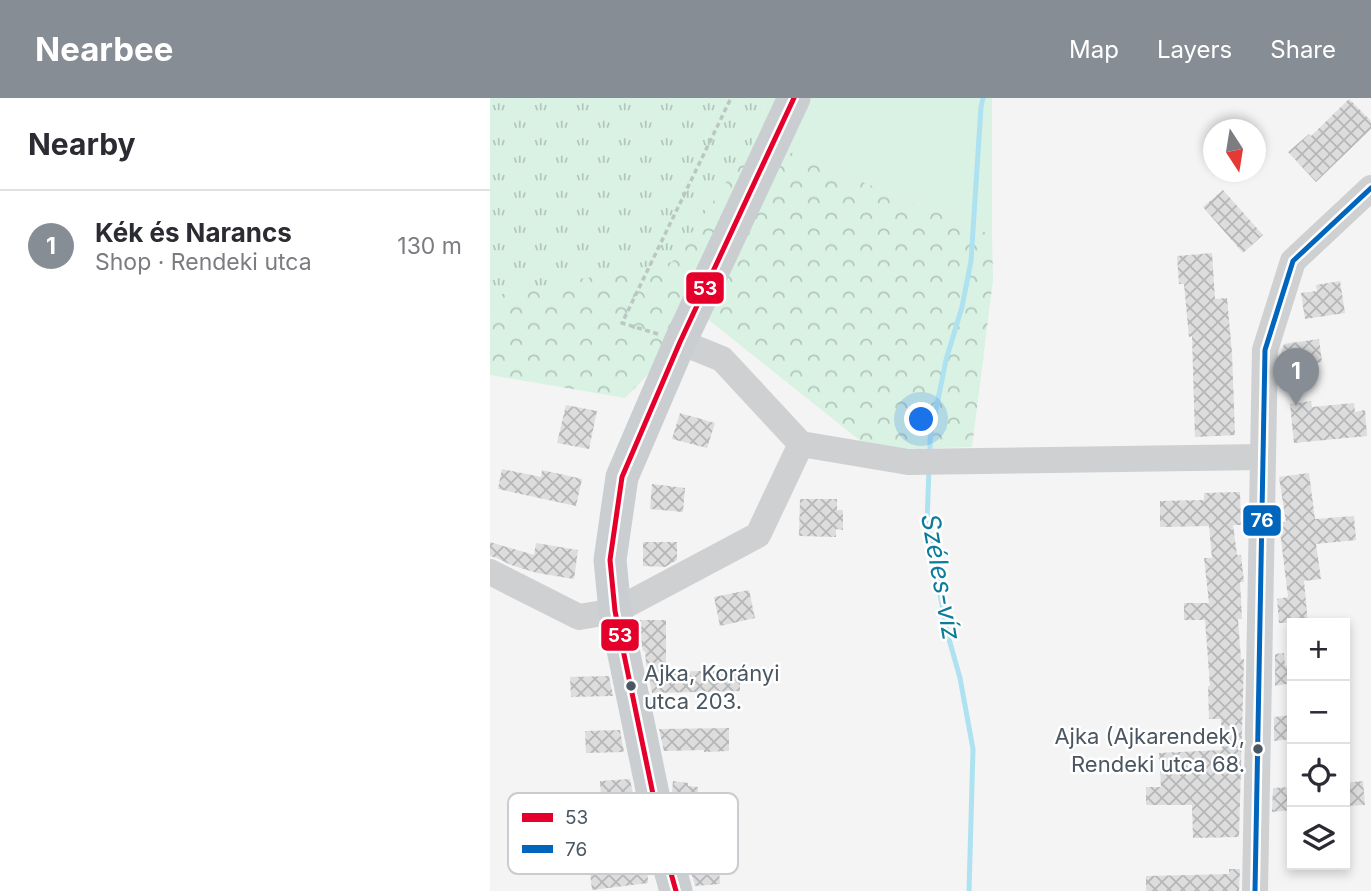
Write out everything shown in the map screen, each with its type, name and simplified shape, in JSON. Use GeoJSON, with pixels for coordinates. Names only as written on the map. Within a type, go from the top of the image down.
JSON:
{"type":"FeatureCollection","features":[{"type":"Feature","properties":{"kind":"main road"},"geometry":{"type":"LineString","coordinates":[[653,793],[615,611],[610,560],[622,477],[680,342],[794,98]]}},
{"type":"Feature","properties":{"kind":"main road"},"geometry":{"type":"LineString","coordinates":[[671,874],[676,891]]}},
{"type":"Feature","properties":{"kind":"street"},"geometry":{"type":"LineString","coordinates":[[1255,891],[1265,350],[1293,261],[1371,188]]}},
{"type":"Feature","properties":{"kind":"street"},"geometry":{"type":"LineString","coordinates":[[680,342],[722,359],[801,444],[908,462],[1262,457]]}},
{"type":"Feature","properties":{"kind":"street"},"geometry":{"type":"LineString","coordinates":[[490,572],[579,617],[615,611],[758,535],[801,444]]}},
{"type":"Feature","properties":{"kind":"path"},"geometry":{"type":"LineString","coordinates":[[680,342],[622,323],[732,98]]}},
{"type":"Feature","properties":{"kind":"green space"},"geometry":{"type":"Polygon","coordinates":[[[490,98],[767,98],[756,138],[672,262],[503,294],[490,319],[490,98]]]}},
{"type":"Feature","properties":{"kind":"green space"},"geometry":{"type":"Polygon","coordinates":[[[767,98],[992,98],[992,235],[756,138],[767,98]]]}},
{"type":"Feature","properties":{"kind":"green space"},"geometry":{"type":"Polygon","coordinates":[[[756,138],[992,235],[993,280],[972,447],[872,450],[705,317],[625,398],[490,375],[490,319],[502,294],[672,262],[756,138]]]}},
{"type":"Feature","properties":{"kind":"building"},"geometry":{"type":"Polygon","coordinates":[[[1349,99],[1371,121],[1371,129],[1316,182],[1288,152],[1309,134],[1311,136],[1349,99]]]}},
{"type":"Feature","properties":{"kind":"building"},"geometry":{"type":"Polygon","coordinates":[[[1223,190],[1263,235],[1243,253],[1203,207],[1223,190]]]}},
{"type":"Feature","properties":{"kind":"building"},"geometry":{"type":"Polygon","coordinates":[[[1212,253],[1215,299],[1227,298],[1235,435],[1195,437],[1192,336],[1189,337],[1184,284],[1179,284],[1177,256],[1212,253]]]}},
{"type":"Feature","properties":{"kind":"building"},"geometry":{"type":"Polygon","coordinates":[[[1340,281],[1345,313],[1305,319],[1301,293],[1317,291],[1316,285],[1340,281]]]}},
{"type":"Feature","properties":{"kind":"building"},"geometry":{"type":"Polygon","coordinates":[[[1319,339],[1322,362],[1281,368],[1284,344],[1319,339]]]}},
{"type":"Feature","properties":{"kind":"building"},"geometry":{"type":"Polygon","coordinates":[[[1311,401],[1312,407],[1354,403],[1355,412],[1365,410],[1367,436],[1294,443],[1290,404],[1311,401]]]}},
{"type":"Feature","properties":{"kind":"building"},"geometry":{"type":"Polygon","coordinates":[[[566,405],[597,411],[589,449],[557,443],[566,405]]]}},
{"type":"Feature","properties":{"kind":"building"},"geometry":{"type":"Polygon","coordinates":[[[680,413],[715,423],[707,448],[672,439],[680,413]]]}},
{"type":"Feature","properties":{"kind":"building"},"geometry":{"type":"Polygon","coordinates":[[[502,469],[541,477],[542,470],[582,479],[576,506],[498,489],[502,469]]]}},
{"type":"Feature","properties":{"kind":"building"},"geometry":{"type":"Polygon","coordinates":[[[1309,473],[1315,519],[1354,516],[1356,540],[1316,544],[1321,579],[1304,581],[1308,618],[1287,618],[1287,623],[1279,623],[1277,599],[1288,597],[1279,523],[1286,522],[1279,477],[1309,473]]]}},
{"type":"Feature","properties":{"kind":"building"},"geometry":{"type":"Polygon","coordinates":[[[652,484],[685,488],[683,512],[650,509],[652,484]]]}},
{"type":"Feature","properties":{"kind":"building"},"geometry":{"type":"Polygon","coordinates":[[[1240,492],[1241,525],[1233,525],[1237,555],[1241,555],[1244,582],[1240,582],[1242,619],[1238,619],[1241,659],[1244,659],[1239,837],[1193,838],[1192,805],[1146,805],[1146,787],[1161,787],[1159,753],[1222,750],[1221,719],[1209,719],[1210,686],[1205,620],[1184,620],[1184,603],[1209,603],[1204,558],[1212,558],[1209,526],[1160,527],[1160,501],[1204,500],[1204,493],[1240,492]]]}},
{"type":"Feature","properties":{"kind":"building"},"geometry":{"type":"Polygon","coordinates":[[[800,499],[837,499],[837,510],[843,510],[843,530],[836,529],[836,537],[799,536],[800,499]]]}},
{"type":"Feature","properties":{"kind":"building"},"geometry":{"type":"Polygon","coordinates":[[[490,542],[534,555],[536,543],[578,550],[574,579],[537,573],[490,556],[490,542]]]}},
{"type":"Feature","properties":{"kind":"building"},"geometry":{"type":"Polygon","coordinates":[[[643,542],[677,542],[677,560],[665,567],[643,566],[643,542]]]}},
{"type":"Feature","properties":{"kind":"building"},"geometry":{"type":"Polygon","coordinates":[[[749,590],[755,618],[720,626],[714,597],[749,590]]]}},
{"type":"Feature","properties":{"kind":"building"},"geometry":{"type":"Polygon","coordinates":[[[638,620],[666,620],[666,672],[740,670],[740,691],[652,693],[638,620]]]}},
{"type":"Feature","properties":{"kind":"building"},"geometry":{"type":"Polygon","coordinates":[[[1284,653],[1287,684],[1275,686],[1275,654],[1284,653]]]}},
{"type":"Feature","properties":{"kind":"building"},"geometry":{"type":"Polygon","coordinates":[[[609,676],[613,696],[571,697],[570,677],[609,676]]]}},
{"type":"Feature","properties":{"kind":"building"},"geometry":{"type":"Polygon","coordinates":[[[1287,716],[1287,740],[1274,741],[1274,717],[1287,716]]]}},
{"type":"Feature","properties":{"kind":"building"},"geometry":{"type":"Polygon","coordinates":[[[729,728],[729,751],[704,752],[664,751],[659,729],[729,728]]]}},
{"type":"Feature","properties":{"kind":"building"},"geometry":{"type":"Polygon","coordinates":[[[620,730],[624,752],[586,753],[585,731],[620,730]]]}},
{"type":"Feature","properties":{"kind":"building"},"geometry":{"type":"Polygon","coordinates":[[[630,779],[633,793],[601,793],[600,781],[630,779]]]}},
{"type":"Feature","properties":{"kind":"building"},"geometry":{"type":"Polygon","coordinates":[[[673,781],[698,787],[698,793],[672,791],[673,781]]]}},
{"type":"Feature","properties":{"kind":"building"},"geometry":{"type":"Polygon","coordinates":[[[1363,781],[1365,805],[1350,806],[1350,782],[1363,781]]]}},
{"type":"Feature","properties":{"kind":"building"},"geometry":{"type":"Polygon","coordinates":[[[1287,787],[1287,810],[1272,812],[1273,788],[1287,787]]]}},
{"type":"Feature","properties":{"kind":"building"},"geometry":{"type":"Polygon","coordinates":[[[1229,869],[1240,869],[1239,891],[1146,891],[1146,876],[1229,874],[1229,869]]]}},
{"type":"Feature","properties":{"kind":"building"},"geometry":{"type":"Polygon","coordinates":[[[590,874],[648,874],[648,883],[592,890],[590,874]]]}},
{"type":"Feature","properties":{"kind":"building"},"geometry":{"type":"Polygon","coordinates":[[[691,874],[719,874],[720,884],[695,886],[691,874]]]}},
{"type":"Feature","properties":{"kind":"waterway","name":"Széles-víz"},"geometry":{"type":"LineString","coordinates":[[930,455],[930,439],[946,360],[962,307],[971,261],[983,98]]}},
{"type":"Feature","properties":{"kind":"waterway","name":"Széles-víz"},"geometry":{"type":"LineString","coordinates":[[929,469],[927,522],[947,632],[960,678],[973,749],[969,891]]}},
{"type":"Feature","properties":{"kind":"transit line","name":"53"},"geometry":{"type":"LineString","coordinates":[[653,793],[615,611],[610,560],[622,477],[680,342],[794,98]]}},
{"type":"Feature","properties":{"kind":"transit line","name":"76"},"geometry":{"type":"LineString","coordinates":[[1255,891],[1265,350],[1293,261],[1371,188]]}},
{"type":"Feature","properties":{"kind":"transit line","name":"53"},"geometry":{"type":"LineString","coordinates":[[671,874],[676,891]]}},
{"type":"Feature","properties":{"kind":"place","name":"Kék és Narancs"},"geometry":{"type":"Point","coordinates":[1296,406]}},
{"type":"Feature","properties":{"kind":"place","name":"Ajka, Korányi utca 203."},"geometry":{"type":"Point","coordinates":[631,686]}},
{"type":"Feature","properties":{"kind":"place","name":"Ajka (Ajkarendek), Rendeki utca 68."},"geometry":{"type":"Point","coordinates":[1258,749]}}]}
